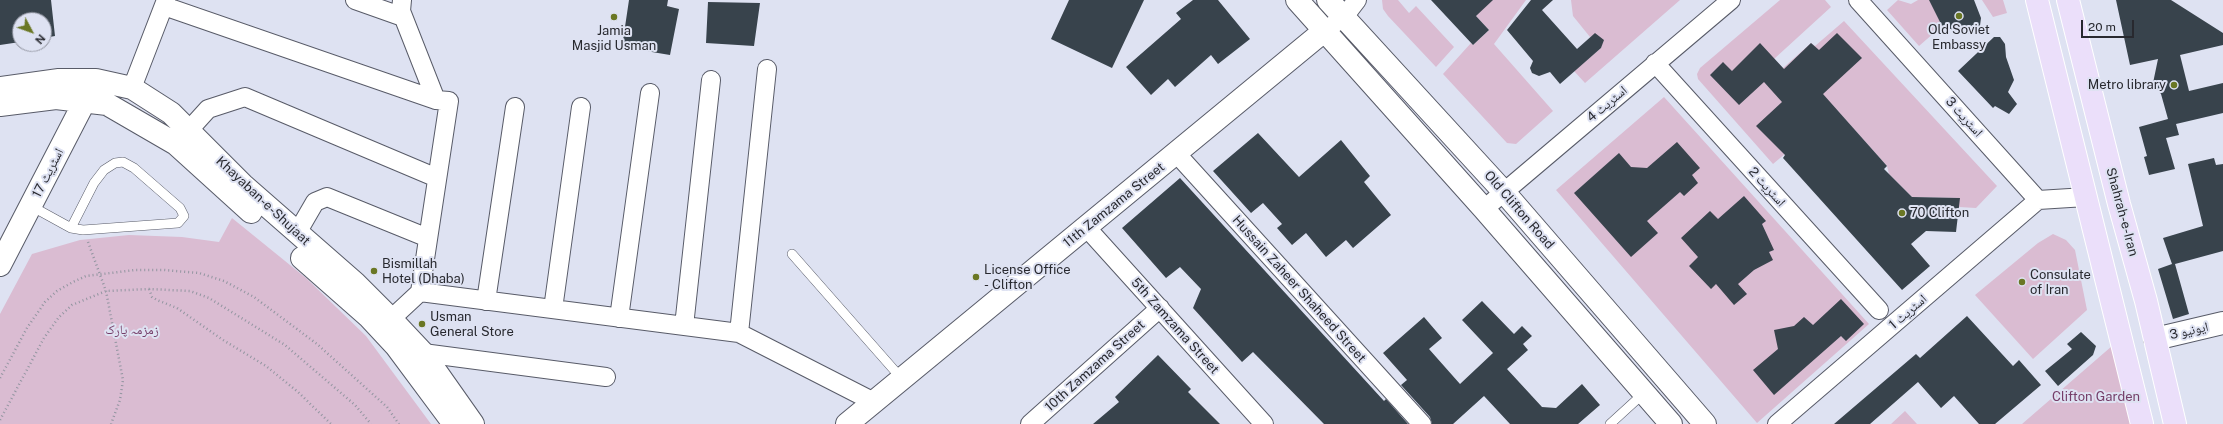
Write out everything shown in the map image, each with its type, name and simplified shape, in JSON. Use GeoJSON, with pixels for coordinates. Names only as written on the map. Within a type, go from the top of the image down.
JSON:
{"type":"FeatureCollection","features":[{"type":"Feature","properties":{"kind":"main road"},"geometry":{"type":"LineString","coordinates":[[2037,0],[2142,424]]}},
{"type":"Feature","properties":{"kind":"main road","name":"Shahrah-e-Iran"},"geometry":{"type":"LineString","coordinates":[[2068,0],[2155,339],[2175,424]]}},
{"type":"Feature","properties":{"kind":"main road"},"geometry":{"type":"LineString","coordinates":[[2102,262],[2133,254]]}},
{"type":"Feature","properties":{"kind":"street"},"geometry":{"type":"LineString","coordinates":[[355,0],[403,9],[436,100]]}},
{"type":"Feature","properties":{"kind":"street","name":"Old Clifton Road"},"geometry":{"type":"LineString","coordinates":[[1296,0],[1484,209],[1671,424]]}},
{"type":"Feature","properties":{"kind":"street","name":"Old Clifton Road"},"geometry":{"type":"LineString","coordinates":[[1328,0],[1350,8],[1504,192],[1705,424]]}},
{"type":"Feature","properties":{"kind":"street","name":"اسٹریٹ 4"},"geometry":{"type":"LineString","coordinates":[[1484,209],[1731,0]]}},
{"type":"Feature","properties":{"kind":"street","name":"اسٹریٹ 3"},"geometry":{"type":"LineString","coordinates":[[1858,0],[2038,200]]}},
{"type":"Feature","properties":{"kind":"street"},"geometry":{"type":"LineString","coordinates":[[132,88],[165,3],[436,100],[449,101],[420,292],[391,319]]}},
{"type":"Feature","properties":{"kind":"street"},"geometry":{"type":"LineString","coordinates":[[1324,31],[1350,8]]}},
{"type":"Feature","properties":{"kind":"street","name":"11th Zamzama Street"},"geometry":{"type":"LineString","coordinates":[[847,424],[1324,31]]}},
{"type":"Feature","properties":{"kind":"street","name":"اسٹریٹ 2"},"geometry":{"type":"LineString","coordinates":[[1655,63],[1879,310]]}},
{"type":"Feature","properties":{"kind":"street"},"geometry":{"type":"LineString","coordinates":[[739,333],[767,69]]}},
{"type":"Feature","properties":{"kind":"street","name":"Khayaban-e-Shujaat"},"geometry":{"type":"LineString","coordinates":[[0,88],[59,80],[96,80],[132,88],[171,113],[244,185],[355,283],[391,319],[423,353],[473,424]]}},
{"type":"Feature","properties":{"kind":"street","name":"اسٹریٹ 17"},"geometry":{"type":"LineString","coordinates":[[0,265],[96,80]]}},
{"type":"Feature","properties":{"kind":"street"},"geometry":{"type":"LineString","coordinates":[[684,326],[711,80]]}},
{"type":"Feature","properties":{"kind":"street"},"geometry":{"type":"LineString","coordinates":[[619,318],[650,92]]}},
{"type":"Feature","properties":{"kind":"street"},"geometry":{"type":"LineString","coordinates":[[189,130],[208,109],[246,97],[437,178]]}},
{"type":"Feature","properties":{"kind":"street","name":"Khayaban-e-Shujaat"},"geometry":{"type":"LineString","coordinates":[[0,105],[56,98],[86,100],[107,104],[176,144],[369,317],[396,346],[454,424]]}},
{"type":"Feature","properties":{"kind":"street"},"geometry":{"type":"LineString","coordinates":[[486,301],[515,107]]}},
{"type":"Feature","properties":{"kind":"street"},"geometry":{"type":"LineString","coordinates":[[553,309],[580,107]]}},
{"type":"Feature","properties":{"kind":"street","name":"Hussain Zaheer Shaheed Street"},"geometry":{"type":"LineString","coordinates":[[1176,153],[1422,424]]}},
{"type":"Feature","properties":{"kind":"street"},"geometry":{"type":"LineString","coordinates":[[297,233],[315,202],[327,197],[428,238]]}},
{"type":"Feature","properties":{"kind":"street"},"geometry":{"type":"LineString","coordinates":[[2038,200],[2086,197]]}},
{"type":"Feature","properties":{"kind":"street","name":"اسٹریٹ 1"},"geometry":{"type":"LineString","coordinates":[[1777,424],[2038,200]]}},
{"type":"Feature","properties":{"kind":"street","name":"5th Zamzama Street"},"geometry":{"type":"LineString","coordinates":[[1086,227],[1264,424]]}},
{"type":"Feature","properties":{"kind":"street"},"geometry":{"type":"LineString","coordinates":[[420,292],[739,333],[874,402]]}},
{"type":"Feature","properties":{"kind":"street","name":"10th Zamzama Street"},"geometry":{"type":"LineString","coordinates":[[1030,424],[1160,308]]}},
{"type":"Feature","properties":{"kind":"street","name":"ایونیو 3"},"geometry":{"type":"LineString","coordinates":[[2155,339],[2223,323]]}},
{"type":"Feature","properties":{"kind":"street"},"geometry":{"type":"LineString","coordinates":[[423,353],[606,377]]}},
{"type":"Feature","properties":{"kind":"lane"},"geometry":{"type":"LineString","coordinates":[[31,206],[71,228],[83,230],[178,223],[184,216],[183,212],[134,168],[123,162],[115,163],[104,170],[94,182],[71,228]]}},
{"type":"Feature","properties":{"kind":"lane"},"geometry":{"type":"LineString","coordinates":[[792,254],[902,379]]}},
{"type":"Feature","properties":{"kind":"lane"},"geometry":{"type":"LineString","coordinates":[[1610,424],[1644,392]]}},
{"type":"Feature","properties":{"kind":"path"},"geometry":{"type":"LineString","coordinates":[[83,230],[101,274],[106,291],[123,380],[120,400],[111,424]]}},
{"type":"Feature","properties":{"kind":"path"},"geometry":{"type":"LineString","coordinates":[[0,378],[27,328],[45,302],[57,291],[73,282],[86,276],[101,274],[164,270],[199,273],[224,280],[254,297],[317,344],[387,407],[399,424]]}},
{"type":"Feature","properties":{"kind":"path"},"geometry":{"type":"LineString","coordinates":[[149,289],[152,297],[177,308],[223,340],[266,366],[298,392],[331,424]]}},
{"type":"Feature","properties":{"kind":"path"},"geometry":{"type":"LineString","coordinates":[[0,420],[44,338],[59,317],[72,305],[106,291],[149,289],[190,292],[209,298],[285,345],[356,406],[372,424]]}},
{"type":"Feature","properties":{"kind":"green space"},"geometry":{"type":"Polygon","coordinates":[[[1382,0],[1398,0],[1409,13],[1416,6],[1454,47],[1436,67],[1388,16],[1383,9],[1382,0]]]}},
{"type":"Feature","properties":{"kind":"green space"},"geometry":{"type":"Polygon","coordinates":[[[1480,0],[1526,0],[1494,44],[1553,111],[1516,144],[1507,143],[1443,74],[1471,43],[1473,45],[1489,30],[1476,16],[1480,0]]]}},
{"type":"Feature","properties":{"kind":"green space"},"geometry":{"type":"Polygon","coordinates":[[[1571,0],[1680,0],[1585,83],[1574,71],[1601,48],[1603,41],[1596,34],[1590,37],[1573,16],[1571,0]]]}},
{"type":"Feature","properties":{"kind":"green space"},"geometry":{"type":"Polygon","coordinates":[[[1780,0],[1825,0],[1831,7],[1774,59],[1783,68],[1811,43],[1815,46],[1844,21],[1997,186],[1976,208],[1959,207],[1959,198],[1912,197],[1889,174],[1887,166],[1837,110],[1773,164],[1698,79],[1697,74],[1700,68],[1780,0]]]}},
{"type":"Feature","properties":{"kind":"green space"},"geometry":{"type":"Polygon","coordinates":[[[1898,0],[1911,4],[1918,0],[1930,0],[1942,26],[1919,46],[1887,10],[1898,0]]]}},
{"type":"Feature","properties":{"kind":"green space"},"geometry":{"type":"Polygon","coordinates":[[[1982,0],[2003,0],[2007,13],[1993,17],[1982,0]]]}},
{"type":"Feature","properties":{"kind":"green space"},"geometry":{"type":"Polygon","coordinates":[[[1664,97],[1869,324],[1757,423],[1556,190],[1664,97]]]}},
{"type":"Feature","properties":{"kind":"green space","name":"زمزمہ پارک"},"geometry":{"type":"Polygon","coordinates":[[[232,218],[306,278],[366,336],[431,424],[0,424],[0,314],[32,254],[80,240],[129,235],[182,237],[219,242],[232,218]]]}},
{"type":"Feature","properties":{"kind":"green space"},"geometry":{"type":"Polygon","coordinates":[[[2053,234],[2066,240],[2075,250],[2087,310],[2033,359],[1975,295],[2038,243],[2053,234]]]}},
{"type":"Feature","properties":{"kind":"green space","name":"Clifton Garden"},"geometry":{"type":"Polygon","coordinates":[[[2112,346],[2132,424],[2022,424],[2112,346]]]}},
{"type":"Feature","properties":{"kind":"green space"},"geometry":{"type":"Polygon","coordinates":[[[1905,411],[1917,424],[1891,424],[1905,411]]]}},
{"type":"Feature","properties":{"kind":"building"},"geometry":{"type":"Polygon","coordinates":[[[0,0],[51,0],[55,36],[52,37],[52,12],[12,12],[12,43],[0,45],[0,0]]]}},
{"type":"Feature","properties":{"kind":"building"},"geometry":{"type":"Polygon","coordinates":[[[629,0],[668,0],[667,6],[679,9],[670,55],[622,47],[629,0]]]}},
{"type":"Feature","properties":{"kind":"building"},"geometry":{"type":"Polygon","coordinates":[[[1069,0],[1144,0],[1112,68],[1051,39],[1069,0]]]}},
{"type":"Feature","properties":{"kind":"building"},"geometry":{"type":"Polygon","coordinates":[[[1193,0],[1218,0],[1250,39],[1218,64],[1211,55],[1175,87],[1168,79],[1151,95],[1126,67],[1181,19],[1176,13],[1193,0]]]}},
{"type":"Feature","properties":{"kind":"building"},"geometry":{"type":"Polygon","coordinates":[[[1431,0],[1493,0],[1476,16],[1489,30],[1473,45],[1431,0]]]}},
{"type":"Feature","properties":{"kind":"building"},"geometry":{"type":"Polygon","coordinates":[[[1531,0],[1553,0],[1542,10],[1577,49],[1595,33],[1604,40],[1601,48],[1560,84],[1550,72],[1539,76],[1532,73],[1530,68],[1533,61],[1507,30],[1531,0]]]}},
{"type":"Feature","properties":{"kind":"building","name":"Old Soviet Embassy"},"geometry":{"type":"Polygon","coordinates":[[[1929,0],[1974,0],[1981,18],[1979,33],[1965,34],[1942,26],[1929,0]]]}},
{"type":"Feature","properties":{"kind":"building"},"geometry":{"type":"Polygon","coordinates":[[[2116,0],[2171,0],[2223,33],[2223,45],[2180,55],[2189,91],[2223,83],[2223,113],[2176,124],[2179,135],[2166,138],[2175,169],[2149,175],[2144,157],[2147,156],[2139,127],[2168,119],[2161,94],[2153,83],[2158,59],[2130,65],[2116,0]]]}},
{"type":"Feature","properties":{"kind":"building"},"geometry":{"type":"Polygon","coordinates":[[[708,2],[760,3],[754,46],[706,43],[708,2]]]}},
{"type":"Feature","properties":{"kind":"building"},"geometry":{"type":"Polygon","coordinates":[[[1837,33],[1862,58],[1823,94],[1887,166],[1884,169],[1912,197],[1960,198],[1956,232],[1926,231],[1911,244],[1930,266],[1902,290],[1783,158],[1785,155],[1756,126],[1782,102],[1764,82],[1739,105],[1710,75],[1723,62],[1732,71],[1760,43],[1784,69],[1811,43],[1819,50],[1837,33]]]}},
{"type":"Feature","properties":{"kind":"building"},"geometry":{"type":"Polygon","coordinates":[[[1994,37],[2000,37],[2005,44],[2006,57],[2014,80],[2008,92],[2017,104],[2009,114],[1995,106],[1993,108],[1958,71],[1994,37]]]}},
{"type":"Feature","properties":{"kind":"building"},"geometry":{"type":"Polygon","coordinates":[[[1258,133],[1299,177],[1341,140],[1370,176],[1364,182],[1391,215],[1353,248],[1346,240],[1326,257],[1306,233],[1292,245],[1277,228],[1282,224],[1263,203],[1251,213],[1213,171],[1258,133]]]}},
{"type":"Feature","properties":{"kind":"building"},"geometry":{"type":"Polygon","coordinates":[[[1677,142],[1700,168],[1692,175],[1698,183],[1684,196],[1680,192],[1647,221],[1658,233],[1631,257],[1574,193],[1619,153],[1631,167],[1647,168],[1677,142]]]}},
{"type":"Feature","properties":{"kind":"building"},"geometry":{"type":"Polygon","coordinates":[[[2214,158],[2216,165],[2223,164],[2223,251],[2175,264],[2189,314],[2173,319],[2158,269],[2172,264],[2163,238],[2203,226],[2188,164],[2214,158]]]}},
{"type":"Feature","properties":{"kind":"building"},"geometry":{"type":"Polygon","coordinates":[[[1180,178],[1384,401],[1386,399],[1408,424],[1324,424],[1253,352],[1242,362],[1193,308],[1201,289],[1180,267],[1166,278],[1122,228],[1180,178]]]}},
{"type":"Feature","properties":{"kind":"building"},"geometry":{"type":"Polygon","coordinates":[[[1744,196],[1766,221],[1762,224],[1774,250],[1769,252],[1773,260],[1754,270],[1738,284],[1747,294],[1734,305],[1716,284],[1711,289],[1689,266],[1698,257],[1681,238],[1710,211],[1718,219],[1744,196]]]}},
{"type":"Feature","properties":{"kind":"building"},"geometry":{"type":"Polygon","coordinates":[[[1841,299],[1864,324],[1846,341],[1841,336],[1774,395],[1753,370],[1778,349],[1774,330],[1794,326],[1804,317],[1813,325],[1841,299]]]}},
{"type":"Feature","properties":{"kind":"building"},"geometry":{"type":"Polygon","coordinates":[[[1482,301],[1514,334],[1522,326],[1532,336],[1523,344],[1528,350],[1507,369],[1542,407],[1556,408],[1582,384],[1600,405],[1578,424],[1510,424],[1484,396],[1453,424],[1432,424],[1430,417],[1401,385],[1407,380],[1383,353],[1424,317],[1442,338],[1429,349],[1460,384],[1493,353],[1462,320],[1482,301]]]}},
{"type":"Feature","properties":{"kind":"building"},"geometry":{"type":"Polygon","coordinates":[[[1967,316],[2013,366],[2019,360],[2041,385],[1995,424],[1979,424],[1954,396],[1941,408],[1918,382],[1870,424],[1834,424],[1916,354],[1920,358],[1967,316]]]}},
{"type":"Feature","properties":{"kind":"building"},"geometry":{"type":"Polygon","coordinates":[[[2081,332],[2096,346],[2093,355],[2058,386],[2045,371],[2072,349],[2067,344],[2081,332]]]}},
{"type":"Feature","properties":{"kind":"building"},"geometry":{"type":"Polygon","coordinates":[[[1158,355],[1191,389],[1188,392],[1220,424],[1093,424],[1119,402],[1115,397],[1158,355]]]}},
{"type":"Feature","properties":{"kind":"place","name":"Old Soviet Embassy"},"geometry":{"type":"Point","coordinates":[1959,16]}},
{"type":"Feature","properties":{"kind":"place","name":"Jamia Masjid Usman"},"geometry":{"type":"Point","coordinates":[614,17]}},
{"type":"Feature","properties":{"kind":"place","name":"Metro library"},"geometry":{"type":"Point","coordinates":[2174,85]}},
{"type":"Feature","properties":{"kind":"place","name":"70 Clifton"},"geometry":{"type":"Point","coordinates":[1902,213]}},
{"type":"Feature","properties":{"kind":"place","name":"Bismillah Hotel (Dhaba)"},"geometry":{"type":"Point","coordinates":[374,271]}},
{"type":"Feature","properties":{"kind":"place","name":"License Office - Clifton"},"geometry":{"type":"Point","coordinates":[976,277]}},
{"type":"Feature","properties":{"kind":"place","name":"Consulate of Iran"},"geometry":{"type":"Point","coordinates":[2022,282]}},
{"type":"Feature","properties":{"kind":"place","name":"Usman General Store"},"geometry":{"type":"Point","coordinates":[422,324]}}]}
